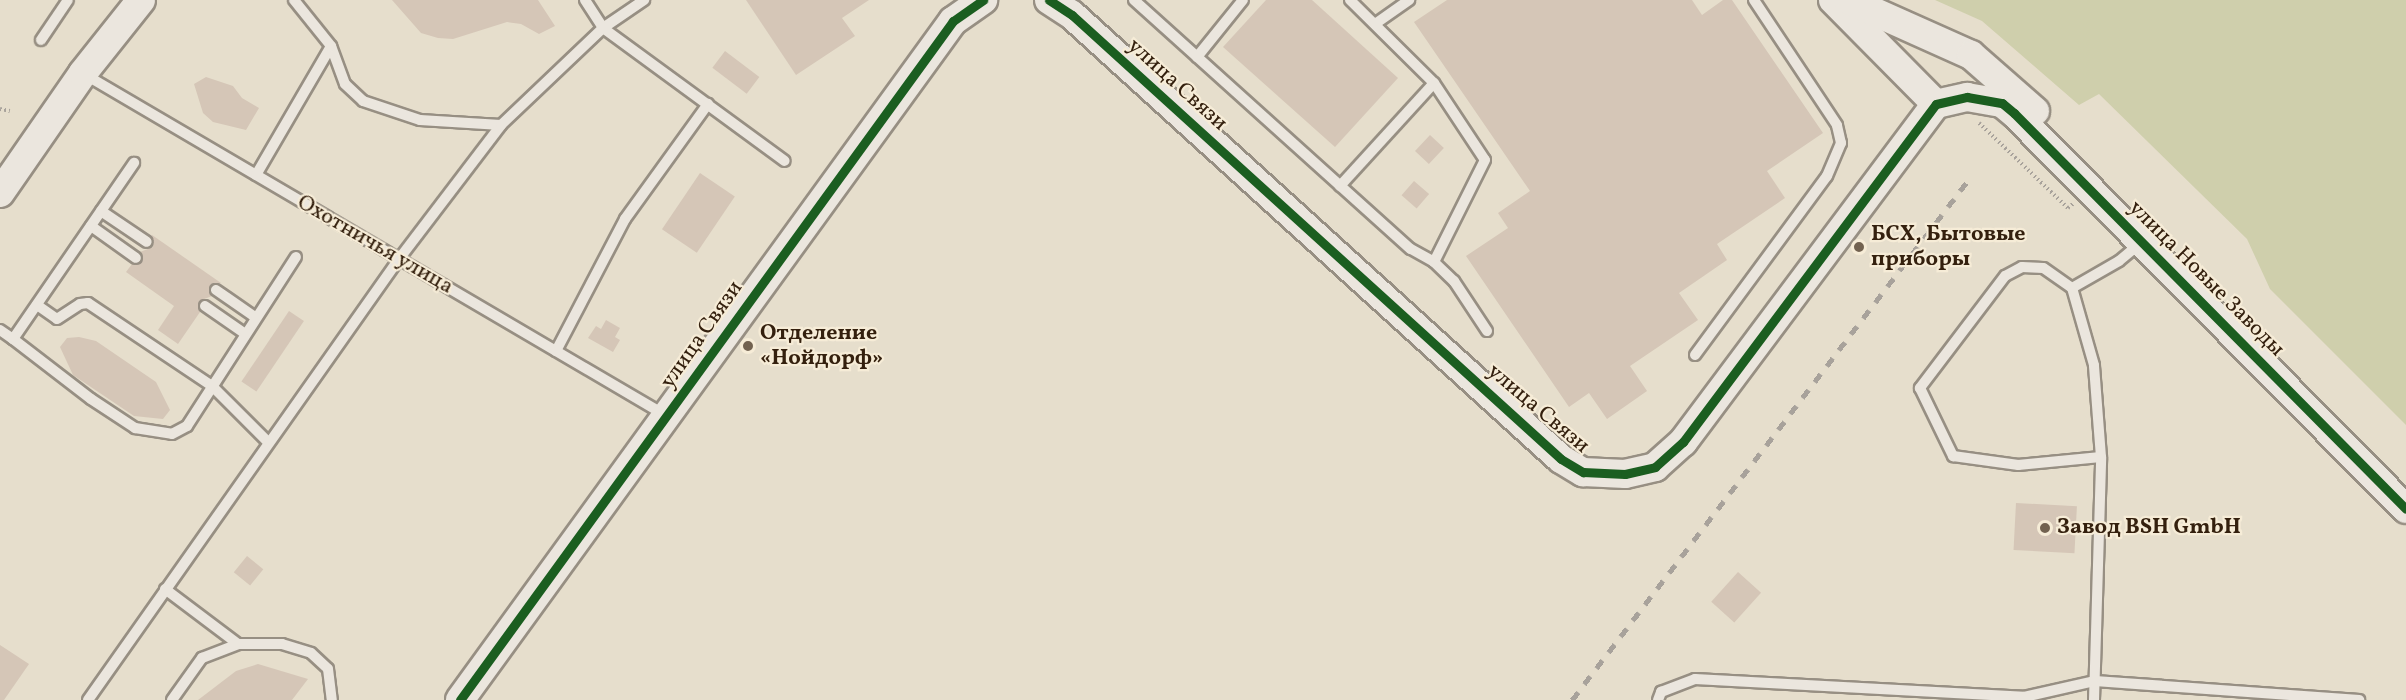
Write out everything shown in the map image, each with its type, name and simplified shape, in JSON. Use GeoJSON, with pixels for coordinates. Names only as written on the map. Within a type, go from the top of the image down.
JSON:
{"type":"FeatureCollection","features":[{"type":"Feature","properties":{"kind":"street"},"geometry":{"type":"LineString","coordinates":[[0,193],[83,73],[141,0]]}},
{"type":"Feature","properties":{"kind":"street","name":"улица Связи"},"geometry":{"type":"LineString","coordinates":[[460,700],[668,417],[953,21],[983,0]]}},
{"type":"Feature","properties":{"kind":"street","name":"улица Связи"},"geometry":{"type":"LineString","coordinates":[[1049,0],[1080,23],[1552,452],[1583,472],[1625,474],[1654,466],[1683,442],[1936,104]]}},
{"type":"Feature","properties":{"kind":"street"},"geometry":{"type":"LineString","coordinates":[[1833,0],[1936,104],[1971,108]]}},
{"type":"Feature","properties":{"kind":"street","name":"улица Новые Заводы"},"geometry":{"type":"LineString","coordinates":[[1848,0],[1971,55],[2010,86],[2406,509]]}},
{"type":"Feature","properties":{"kind":"street","name":"улица Новые Заводы"},"geometry":{"type":"LineString","coordinates":[[1971,108],[2002,103],[2014,113],[2149,237],[2406,485]]}},
{"type":"Feature","properties":{"kind":"lane"},"geometry":{"type":"LineString","coordinates":[[41,40],[68,0]]}},
{"type":"Feature","properties":{"kind":"lane"},"geometry":{"type":"LineString","coordinates":[[294,0],[331,46],[345,84],[363,101],[420,120],[501,125]]}},
{"type":"Feature","properties":{"kind":"lane"},"geometry":{"type":"LineString","coordinates":[[585,0],[603,28],[785,161]]}},
{"type":"Feature","properties":{"kind":"lane"},"geometry":{"type":"LineString","coordinates":[[88,700],[399,259],[501,125],[603,28],[644,0]]}},
{"type":"Feature","properties":{"kind":"lane"},"geometry":{"type":"LineString","coordinates":[[1134,0],[1411,249],[1434,262],[1454,281],[1487,331]]}},
{"type":"Feature","properties":{"kind":"lane"},"geometry":{"type":"LineString","coordinates":[[1197,57],[1243,0]]}},
{"type":"Feature","properties":{"kind":"lane"},"geometry":{"type":"LineString","coordinates":[[1350,0],[1434,83],[1485,160],[1434,262]]}},
{"type":"Feature","properties":{"kind":"lane"},"geometry":{"type":"LineString","coordinates":[[1375,24],[1409,0]]}},
{"type":"Feature","properties":{"kind":"lane"},"geometry":{"type":"LineString","coordinates":[[1695,355],[1827,176],[1841,143],[1837,124],[1754,0]]}},
{"type":"Feature","properties":{"kind":"lane"},"geometry":{"type":"LineString","coordinates":[[256,175],[331,46]]}},
{"type":"Feature","properties":{"kind":"lane","name":"Охотничья улица"},"geometry":{"type":"LineString","coordinates":[[83,73],[668,417]]}},
{"type":"Feature","properties":{"kind":"lane"},"geometry":{"type":"LineString","coordinates":[[1340,186],[1434,83]]}},
{"type":"Feature","properties":{"kind":"lane"},"geometry":{"type":"LineString","coordinates":[[556,351],[625,219],[708,104]]}},
{"type":"Feature","properties":{"kind":"lane"},"geometry":{"type":"LineString","coordinates":[[14,339],[134,164]]}},
{"type":"Feature","properties":{"kind":"lane"},"geometry":{"type":"LineString","coordinates":[[101,210],[147,242]]}},
{"type":"Feature","properties":{"kind":"lane"},"geometry":{"type":"LineString","coordinates":[[91,226],[136,258]]}},
{"type":"Feature","properties":{"kind":"lane"},"geometry":{"type":"LineString","coordinates":[[2072,288],[2149,237]]}},
{"type":"Feature","properties":{"kind":"lane"},"geometry":{"type":"LineString","coordinates":[[0,330],[91,399],[135,428],[156,434],[172,434],[187,426],[244,333],[296,257]]}},
{"type":"Feature","properties":{"kind":"lane"},"geometry":{"type":"LineString","coordinates":[[2094,700],[2101,457],[2094,365],[2072,288],[2043,268],[2022,267],[2005,276],[1920,388],[1953,456],[2018,465],[2101,457]]}},
{"type":"Feature","properties":{"kind":"lane"},"geometry":{"type":"LineString","coordinates":[[216,290],[255,318]]}},
{"type":"Feature","properties":{"kind":"lane"},"geometry":{"type":"LineString","coordinates":[[37,305],[57,319],[80,304],[88,303],[212,386],[268,442]]}},
{"type":"Feature","properties":{"kind":"lane"},"geometry":{"type":"LineString","coordinates":[[205,306],[244,333]]}},
{"type":"Feature","properties":{"kind":"lane"},"geometry":{"type":"LineString","coordinates":[[165,589],[238,644]]}},
{"type":"Feature","properties":{"kind":"lane"},"geometry":{"type":"LineString","coordinates":[[172,700],[202,658],[238,644],[282,644],[311,653],[328,669],[332,700]]}},
{"type":"Feature","properties":{"kind":"lane"},"geometry":{"type":"LineString","coordinates":[[1658,700],[1660,692],[1695,679],[2024,697],[2095,681],[2360,700]]}},
{"type":"Feature","properties":{"kind":"path"},"geometry":{"type":"LineString","coordinates":[[0,108],[10,111]]}},
{"type":"Feature","properties":{"kind":"path"},"geometry":{"type":"LineString","coordinates":[[1971,108],[2068,208]]}},
{"type":"Feature","properties":{"kind":"green space"},"geometry":{"type":"Polygon","coordinates":[[[1935,0],[2406,0],[2406,425],[2270,289],[2247,239],[2099,94],[2079,105],[1982,21],[1935,0]]]}},
{"type":"Feature","properties":{"kind":"building"},"geometry":{"type":"Polygon","coordinates":[[[392,0],[538,0],[555,26],[539,34],[521,24],[507,22],[453,39],[438,38],[421,33],[392,0]]]}},
{"type":"Feature","properties":{"kind":"building"},"geometry":{"type":"Polygon","coordinates":[[[746,0],[869,0],[842,18],[855,36],[796,75],[746,0]]]}},
{"type":"Feature","properties":{"kind":"building"},"geometry":{"type":"Polygon","coordinates":[[[1266,0],[1312,0],[1398,78],[1335,147],[1223,47],[1266,0]]]}},
{"type":"Feature","properties":{"kind":"building"},"geometry":{"type":"Polygon","coordinates":[[[1447,0],[1692,0],[1702,15],[1723,0],[1732,0],[1823,133],[1767,171],[1785,198],[1717,244],[1727,260],[1679,293],[1698,320],[1630,366],[1647,391],[1607,419],[1589,393],[1569,407],[1466,256],[1508,228],[1498,213],[1530,191],[1414,22],[1447,0]]]}},
{"type":"Feature","properties":{"kind":"building"},"geometry":{"type":"Polygon","coordinates":[[[725,51],[759,77],[747,94],[712,68],[725,51]]]}},
{"type":"Feature","properties":{"kind":"building"},"geometry":{"type":"Polygon","coordinates":[[[206,77],[233,86],[242,98],[259,108],[246,130],[213,122],[203,113],[194,84],[206,77]]]}},
{"type":"Feature","properties":{"kind":"building"},"geometry":{"type":"Polygon","coordinates":[[[1430,135],[1444,148],[1429,164],[1415,151],[1430,135]]]}},
{"type":"Feature","properties":{"kind":"building"},"geometry":{"type":"Polygon","coordinates":[[[700,173],[735,196],[697,253],[662,229],[700,173]]]}},
{"type":"Feature","properties":{"kind":"building"},"geometry":{"type":"Polygon","coordinates":[[[1414,181],[1429,194],[1417,208],[1402,195],[1414,181]]]}},
{"type":"Feature","properties":{"kind":"building"},"geometry":{"type":"Polygon","coordinates":[[[152,235],[221,283],[210,285],[212,296],[199,301],[200,312],[178,344],[158,330],[174,306],[126,272],[132,264],[142,262],[140,252],[153,247],[152,235]]]}},
{"type":"Feature","properties":{"kind":"building"},"geometry":{"type":"Polygon","coordinates":[[[289,311],[304,321],[256,392],[241,381],[289,311]]]}},
{"type":"Feature","properties":{"kind":"building"},"geometry":{"type":"Polygon","coordinates":[[[606,320],[620,328],[615,337],[620,340],[613,352],[588,338],[596,326],[601,329],[606,320]]]}},
{"type":"Feature","properties":{"kind":"building"},"geometry":{"type":"Polygon","coordinates":[[[79,337],[96,341],[156,382],[170,410],[163,419],[134,416],[73,375],[60,347],[67,338],[79,337]]]}},
{"type":"Feature","properties":{"kind":"building","name":"Завод BSH GmbH"},"geometry":{"type":"Polygon","coordinates":[[[2016,503],[2077,506],[2074,553],[2014,550],[2016,503]]]}},
{"type":"Feature","properties":{"kind":"building"},"geometry":{"type":"Polygon","coordinates":[[[247,556],[263,569],[250,586],[234,572],[247,556]]]}},
{"type":"Feature","properties":{"kind":"building"},"geometry":{"type":"Polygon","coordinates":[[[1738,572],[1761,593],[1734,622],[1711,602],[1738,572]]]}},
{"type":"Feature","properties":{"kind":"building"},"geometry":{"type":"Polygon","coordinates":[[[0,645],[29,664],[4,700],[0,700],[0,645]]]}},
{"type":"Feature","properties":{"kind":"building"},"geometry":{"type":"Polygon","coordinates":[[[258,664],[308,679],[292,700],[198,700],[236,671],[258,664]]]}},
{"type":"Feature","properties":{"kind":"railway"},"geometry":{"type":"LineString","coordinates":[[1572,700],[1966,183]]}},
{"type":"Feature","properties":{"kind":"cycle path"},"geometry":{"type":"LineString","coordinates":[[460,700],[953,21],[983,0]]}},
{"type":"Feature","properties":{"kind":"cycle path"},"geometry":{"type":"LineString","coordinates":[[1049,0],[1072,15],[1561,459],[1583,472],[1625,474],[1655,467],[1683,442],[1936,104],[1967,97],[2002,103],[2014,113],[2406,509]]}},
{"type":"Feature","properties":{"kind":"place","name":"БСХ, Бытовые приборы"},"geometry":{"type":"Point","coordinates":[1859,247]}},
{"type":"Feature","properties":{"kind":"place","name":"Отделение «Нойдорф»"},"geometry":{"type":"Point","coordinates":[748,346]}},
{"type":"Feature","properties":{"kind":"place","name":"Завод BSH GmbH"},"geometry":{"type":"Point","coordinates":[2045,528]}}]}
